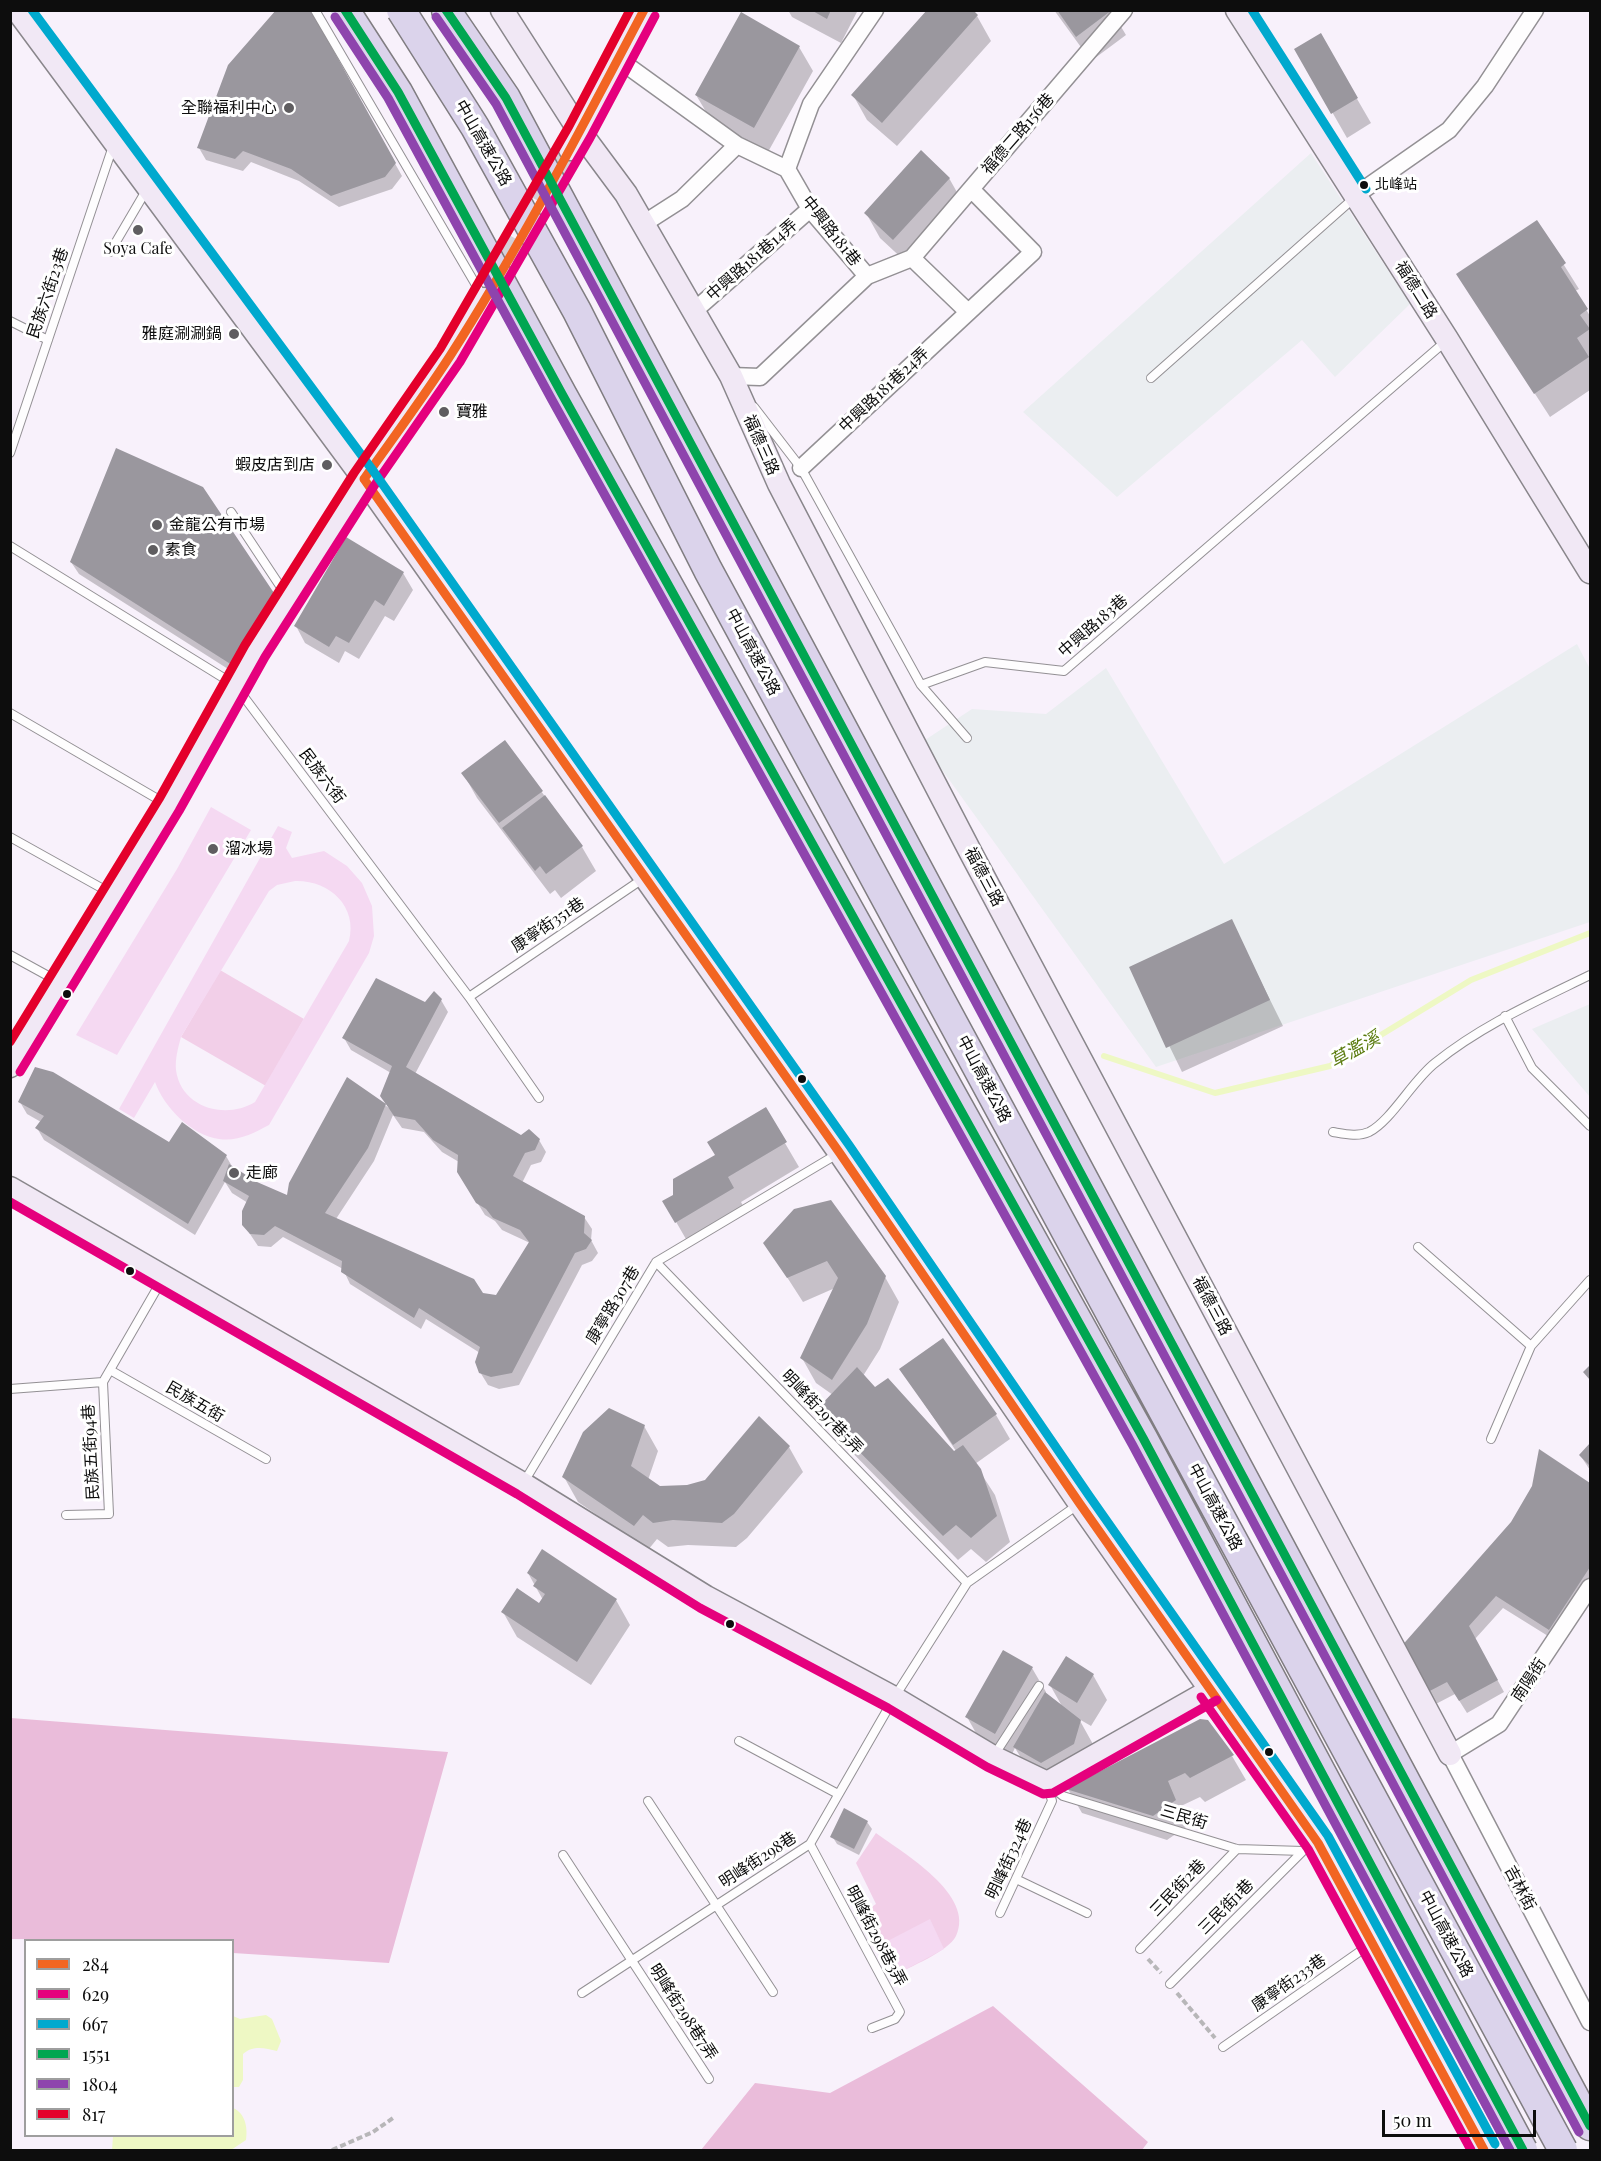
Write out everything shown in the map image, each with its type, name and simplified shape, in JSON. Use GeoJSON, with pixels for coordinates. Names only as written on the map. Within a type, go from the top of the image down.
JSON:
{"type":"FeatureCollection","features":[{"type":"Feature","properties":{"kind":"highway"},"geometry":{"type":"LineString","coordinates":[[345,10],[398,92],[562,394],[1143,1438],[1523,2151]]}},
{"type":"Feature","properties":{"kind":"highway","name":"中山高速公路"},"geometry":{"type":"LineString","coordinates":[[401,10],[475,127],[577,311],[708,570],[1563,2151]]}},
{"type":"Feature","properties":{"kind":"highway"},"geometry":{"type":"LineString","coordinates":[[446,10],[506,98],[1590,2126]]}},
{"type":"Feature","properties":{"kind":"street"},"geometry":{"type":"LineString","coordinates":[[17,10],[364,479],[839,1152],[1080,1504],[1211,1690],[1372,1943],[1484,2151]]}},
{"type":"Feature","properties":{"kind":"street","name":"福德三路"},"geometry":{"type":"LineString","coordinates":[[502,10],[575,140],[626,194],[731,376],[778,484],[828,580],[1450,1754]]}},
{"type":"Feature","properties":{"kind":"street"},"geometry":{"type":"LineString","coordinates":[[575,140],[644,10]]}},
{"type":"Feature","properties":{"kind":"street"},"geometry":{"type":"LineString","coordinates":[[618,59],[737,145],[787,170],[811,104],[875,10]]}},
{"type":"Feature","properties":{"kind":"street","name":"福德二路156巷"},"geometry":{"type":"LineString","coordinates":[[912,258],[1124,10]]}},
{"type":"Feature","properties":{"kind":"street","name":"福德二路"},"geometry":{"type":"LineString","coordinates":[[1237,10],[1447,339],[1590,572]]}},
{"type":"Feature","properties":{"kind":"street"},"geometry":{"type":"LineString","coordinates":[[1356,195],[1449,130],[1485,86],[1535,10]]}},
{"type":"Feature","properties":{"kind":"street"},"geometry":{"type":"LineString","coordinates":[[644,224],[682,199],[737,145]]}},
{"type":"Feature","properties":{"kind":"street","name":"中興路181巷"},"geometry":{"type":"LineString","coordinates":[[787,170],[810,209],[867,276],[912,258]]}},
{"type":"Feature","properties":{"kind":"street","name":"中興路181巷24弄"},"geometry":{"type":"LineString","coordinates":[[801,468],[1033,252],[971,189]]}},
{"type":"Feature","properties":{"kind":"street","name":"中興路181巷14弄"},"geometry":{"type":"LineString","coordinates":[[694,311],[810,209]]}},
{"type":"Feature","properties":{"kind":"street"},"geometry":{"type":"LineString","coordinates":[[912,258],[968,312]]}},
{"type":"Feature","properties":{"kind":"street"},"geometry":{"type":"LineString","coordinates":[[731,376],[760,377],[867,276]]}},
{"type":"Feature","properties":{"kind":"street"},"geometry":{"type":"LineString","coordinates":[[10,1066],[169,805],[235,686],[288,598],[364,479],[450,356],[484,300]]}},
{"type":"Feature","properties":{"kind":"street"},"geometry":{"type":"LineString","coordinates":[[10,1188],[523,1484],[706,1597],[894,1698],[993,1757],[1047,1783],[1211,1690]]}},
{"type":"Feature","properties":{"kind":"street","name":"南陽街"},"geometry":{"type":"LineString","coordinates":[[1450,1754],[1499,1724],[1590,1587]]}},
{"type":"Feature","properties":{"kind":"street","name":"吉林街"},"geometry":{"type":"LineString","coordinates":[[1450,1754],[1590,2022]]}},
{"type":"Feature","properties":{"kind":"lane"},"geometry":{"type":"LineString","coordinates":[[315,10],[484,300]]}},
{"type":"Feature","properties":{"kind":"lane","name":"民族六街23巷"},"geometry":{"type":"LineString","coordinates":[[10,453],[14,430],[48,340],[114,142]]}},
{"type":"Feature","properties":{"kind":"lane"},"geometry":{"type":"LineString","coordinates":[[110,252],[148,186]]}},
{"type":"Feature","properties":{"kind":"lane"},"geometry":{"type":"LineString","coordinates":[[1151,378],[1356,195]]}},
{"type":"Feature","properties":{"kind":"lane"},"geometry":{"type":"LineString","coordinates":[[10,321],[48,340]]}},
{"type":"Feature","properties":{"kind":"lane","name":"中興路183巷"},"geometry":{"type":"LineString","coordinates":[[921,685],[985,662],[1064,671],[1447,339]]}},
{"type":"Feature","properties":{"kind":"lane"},"geometry":{"type":"LineString","coordinates":[[731,376],[801,468],[921,685],[967,738]]}},
{"type":"Feature","properties":{"kind":"lane"},"geometry":{"type":"LineString","coordinates":[[231,512],[288,598]]}},
{"type":"Feature","properties":{"kind":"lane","name":"民族六街"},"geometry":{"type":"LineString","coordinates":[[10,546],[235,686],[469,997],[539,1098]]}},
{"type":"Feature","properties":{"kind":"lane"},"geometry":{"type":"LineString","coordinates":[[10,713],[169,805]]}},
{"type":"Feature","properties":{"kind":"lane"},"geometry":{"type":"LineString","coordinates":[[10,837],[114,895]]}},
{"type":"Feature","properties":{"kind":"lane","name":"康寧街351巷"},"geometry":{"type":"LineString","coordinates":[[469,997],[644,878]]}},
{"type":"Feature","properties":{"kind":"lane"},"geometry":{"type":"LineString","coordinates":[[10,955],[61,984]]}},
{"type":"Feature","properties":{"kind":"lane"},"geometry":{"type":"LineString","coordinates":[[1333,1132],[1352,1136],[1367,1133],[1378,1126],[1418,1079],[1436,1062],[1505,1016],[1590,975]]}},
{"type":"Feature","properties":{"kind":"lane"},"geometry":{"type":"LineString","coordinates":[[1505,1016],[1532,1068],[1590,1126]]}},
{"type":"Feature","properties":{"kind":"lane","name":"康寧路307巷"},"geometry":{"type":"LineString","coordinates":[[523,1484],[656,1262],[839,1152]]}},
{"type":"Feature","properties":{"kind":"lane"},"geometry":{"type":"LineString","coordinates":[[1418,1247],[1531,1346]]}},
{"type":"Feature","properties":{"kind":"lane","name":"明峰街297巷5弄"},"geometry":{"type":"LineString","coordinates":[[656,1262],[967,1583]]}},
{"type":"Feature","properties":{"kind":"lane"},"geometry":{"type":"LineString","coordinates":[[10,1389],[103,1382],[164,1277]]}},
{"type":"Feature","properties":{"kind":"lane"},"geometry":{"type":"LineString","coordinates":[[1491,1439],[1531,1346],[1590,1280]]}},
{"type":"Feature","properties":{"kind":"lane","name":"民族五街"},"geometry":{"type":"LineString","coordinates":[[110,1370],[266,1459]]}},
{"type":"Feature","properties":{"kind":"lane","name":"民族五街94巷"},"geometry":{"type":"LineString","coordinates":[[66,1515],[109,1514],[103,1382]]}},
{"type":"Feature","properties":{"kind":"lane"},"geometry":{"type":"LineString","coordinates":[[967,1583],[1080,1504]]}},
{"type":"Feature","properties":{"kind":"lane","name":"明峰街298巷"},"geometry":{"type":"LineString","coordinates":[[582,1993],[810,1844],[894,1698],[967,1583]]}},
{"type":"Feature","properties":{"kind":"lane"},"geometry":{"type":"LineString","coordinates":[[993,1757],[1039,1686]]}},
{"type":"Feature","properties":{"kind":"lane"},"geometry":{"type":"LineString","coordinates":[[739,1741],[838,1794]]}},
{"type":"Feature","properties":{"kind":"lane","name":"三民街"},"geometry":{"type":"LineString","coordinates":[[1047,1783],[1063,1797],[1237,1849],[1311,1847]]}},
{"type":"Feature","properties":{"kind":"lane","name":"明峰街324巷"},"geometry":{"type":"LineString","coordinates":[[1000,1913],[1052,1801],[1047,1783]]}},
{"type":"Feature","properties":{"kind":"lane"},"geometry":{"type":"LineString","coordinates":[[648,1801],[772,1992]]}},
{"type":"Feature","properties":{"kind":"lane","name":"明峰街298巷3弄"},"geometry":{"type":"LineString","coordinates":[[810,1844],[900,2012],[895,2019],[872,2028]]}},
{"type":"Feature","properties":{"kind":"lane","name":"三民街1巷"},"geometry":{"type":"LineString","coordinates":[[1170,1984],[1311,1847]]}},
{"type":"Feature","properties":{"kind":"lane","name":"三民街2巷"},"geometry":{"type":"LineString","coordinates":[[1140,1949],[1237,1849]]}},
{"type":"Feature","properties":{"kind":"lane","name":"明峰街298巷7弄"},"geometry":{"type":"LineString","coordinates":[[563,1856],[709,2079]]}},
{"type":"Feature","properties":{"kind":"lane"},"geometry":{"type":"LineString","coordinates":[[1016,1879],[1087,1913]]}},
{"type":"Feature","properties":{"kind":"lane","name":"康寧街233巷"},"geometry":{"type":"LineString","coordinates":[[1223,2047],[1372,1943]]}},
{"type":"Feature","properties":{"kind":"path"},"geometry":{"type":"LineString","coordinates":[[1140,1949],[1223,2047]]}},
{"type":"Feature","properties":{"kind":"path"},"geometry":{"type":"LineString","coordinates":[[332,2151],[373,2132],[393,2118]]}},
{"type":"Feature","properties":{"kind":"shaded area"},"geometry":{"type":"Polygon","coordinates":[[[1311,153],[1410,304],[1335,377],[1302,340],[1117,497],[1023,412],[1311,153]]]}},
{"type":"Feature","properties":{"kind":"shaded area"},"geometry":{"type":"Polygon","coordinates":[[[1577,644],[1590,669],[1590,922],[1156,1067],[922,742],[972,709],[1046,714],[1106,668],[1224,864],[1577,644]]]}},
{"type":"Feature","properties":{"kind":"shaded area"},"geometry":{"type":"Polygon","coordinates":[[[211,807],[251,830],[117,1055],[76,1035],[177,869],[211,807]]]}},
{"type":"Feature","properties":{"kind":"shaded area"},"geometry":{"type":"Polygon","coordinates":[[[278,826],[292,832],[286,848],[292,858],[324,851],[347,866],[362,883],[372,906],[374,936],[369,953],[269,1125],[251,1134],[226,1140],[198,1132],[172,1110],[155,1082],[134,1118],[119,1109],[278,826]],[[295,881],[277,885],[269,891],[181,1037],[176,1066],[180,1083],[186,1094],[206,1107],[231,1110],[255,1102],[349,941],[351,928],[345,906],[329,890],[307,882],[295,881]]]}},
{"type":"Feature","properties":{"kind":"shaded area"},"geometry":{"type":"Polygon","coordinates":[[[220,970],[304,1019],[266,1086],[181,1037],[220,970]]]}},
{"type":"Feature","properties":{"kind":"shaded area"},"geometry":{"type":"Polygon","coordinates":[[[1590,1004],[1590,1097],[1532,1029],[1590,1004]]]}},
{"type":"Feature","properties":{"kind":"shaded area"},"geometry":{"type":"Polygon","coordinates":[[[11,1718],[448,1752],[389,1963],[234,1953],[234,1939],[11,1939],[11,1718]]]}},
{"type":"Feature","properties":{"kind":"shaded area"},"geometry":{"type":"Polygon","coordinates":[[[876,1833],[934,1877],[956,1905],[959,1921],[956,1936],[945,1948],[893,1976],[863,1913],[876,1904],[856,1863],[876,1833]]]}},
{"type":"Feature","properties":{"kind":"shaded area"},"geometry":{"type":"Polygon","coordinates":[[[930,1919],[944,1949],[893,1976],[878,1946],[930,1919]]]}},
{"type":"Feature","properties":{"kind":"shaded area"},"geometry":{"type":"Polygon","coordinates":[[[993,2006],[1148,2142],[1142,2150],[701,2150],[755,2083],[830,2093],[993,2006]]]}},
{"type":"Feature","properties":{"kind":"shaded area"},"geometry":{"type":"Polygon","coordinates":[[[266,2015],[272,2019],[281,2041],[277,2051],[255,2048],[243,2054],[243,2080],[239,2087],[234,2087],[234,2016],[240,2019],[266,2015]]]}},
{"type":"Feature","properties":{"kind":"shaded area"},"geometry":{"type":"Polygon","coordinates":[[[234,2108],[243,2117],[246,2125],[246,2140],[231,2150],[112,2150],[113,2137],[234,2137],[234,2108]]]}},
{"type":"Feature","properties":{"kind":"building","name":"全聯福利中心"},"geometry":{"type":"Polygon","coordinates":[[[276,10],[311,10],[396,163],[385,177],[331,196],[291,169],[243,151],[235,159],[197,148],[228,65],[276,10]]]}},
{"type":"Feature","properties":{"kind":"building"},"geometry":{"type":"Polygon","coordinates":[[[811,10],[831,10],[827,19],[811,10]]]}},
{"type":"Feature","properties":{"kind":"building"},"geometry":{"type":"Polygon","coordinates":[[[927,10],[973,10],[978,15],[882,123],[851,95],[927,10]]]}},
{"type":"Feature","properties":{"kind":"building"},"geometry":{"type":"Polygon","coordinates":[[[1057,10],[1112,10],[1076,37],[1057,10]]]}},
{"type":"Feature","properties":{"kind":"building"},"geometry":{"type":"Polygon","coordinates":[[[741,12],[800,46],[754,128],[695,95],[741,12]]]}},
{"type":"Feature","properties":{"kind":"building"},"geometry":{"type":"Polygon","coordinates":[[[1321,33],[1358,98],[1331,114],[1294,49],[1321,33]]]}},
{"type":"Feature","properties":{"kind":"building"},"geometry":{"type":"Polygon","coordinates":[[[921,150],[950,178],[893,240],[864,213],[921,150]]]}},
{"type":"Feature","properties":{"kind":"building"},"geometry":{"type":"Polygon","coordinates":[[[1537,220],[1566,263],[1561,267],[1588,309],[1580,315],[1590,329],[1577,338],[1589,357],[1534,394],[1456,274],[1537,220]]]}},
{"type":"Feature","properties":{"kind":"building","name":"金龍公有市場"},"geometry":{"type":"Polygon","coordinates":[[[116,448],[203,487],[274,593],[232,665],[70,562],[116,448]]]}},
{"type":"Feature","properties":{"kind":"building"},"geometry":{"type":"Polygon","coordinates":[[[346,537],[404,572],[384,606],[375,600],[349,643],[336,636],[329,647],[294,626],[346,537]]]}},
{"type":"Feature","properties":{"kind":"building"},"geometry":{"type":"Polygon","coordinates":[[[505,740],[543,791],[499,823],[461,773],[505,740]]]}},
{"type":"Feature","properties":{"kind":"building"},"geometry":{"type":"Polygon","coordinates":[[[545,795],[583,846],[546,874],[540,866],[535,871],[502,828],[545,795]]]}},
{"type":"Feature","properties":{"kind":"building"},"geometry":{"type":"Polygon","coordinates":[[[1232,919],[1270,1000],[1166,1048],[1129,967],[1232,919]]]}},
{"type":"Feature","properties":{"kind":"building"},"geometry":{"type":"Polygon","coordinates":[[[376,978],[425,1002],[434,991],[442,999],[406,1067],[521,1135],[529,1129],[540,1139],[535,1150],[525,1153],[513,1176],[585,1216],[584,1233],[592,1240],[586,1249],[575,1253],[512,1373],[491,1377],[479,1373],[475,1362],[480,1347],[419,1308],[414,1318],[341,1272],[342,1261],[275,1226],[264,1235],[250,1234],[242,1225],[242,1211],[249,1196],[223,1181],[229,1164],[257,1182],[287,1195],[289,1183],[347,1077],[386,1104],[380,1096],[392,1066],[342,1038],[376,978]],[[386,1104],[368,1148],[325,1213],[474,1279],[483,1293],[496,1295],[529,1242],[520,1230],[493,1218],[486,1209],[476,1203],[457,1172],[458,1155],[433,1140],[415,1120],[394,1116],[386,1104]]]}},
{"type":"Feature","properties":{"kind":"building"},"geometry":{"type":"Polygon","coordinates":[[[35,1067],[53,1072],[169,1142],[182,1122],[227,1155],[188,1224],[35,1128],[44,1116],[18,1102],[35,1067]]]}},
{"type":"Feature","properties":{"kind":"building"},"geometry":{"type":"Polygon","coordinates":[[[766,1107],[787,1142],[728,1177],[734,1188],[675,1223],[662,1201],[673,1195],[673,1179],[715,1155],[707,1142],[766,1107]]]}},
{"type":"Feature","properties":{"kind":"building"},"geometry":{"type":"Polygon","coordinates":[[[831,1200],[886,1276],[867,1324],[832,1380],[800,1358],[838,1278],[827,1261],[787,1278],[763,1243],[794,1209],[831,1200]]]}},
{"type":"Feature","properties":{"kind":"building"},"geometry":{"type":"Polygon","coordinates":[[[943,1338],[997,1414],[953,1445],[899,1369],[943,1338]]]}},
{"type":"Feature","properties":{"kind":"building"},"geometry":{"type":"Polygon","coordinates":[[[1590,1365],[1590,1380],[1583,1372],[1590,1365]]]}},
{"type":"Feature","properties":{"kind":"building"},"geometry":{"type":"Polygon","coordinates":[[[857,1367],[875,1387],[888,1378],[954,1451],[963,1445],[981,1469],[997,1516],[971,1538],[956,1525],[943,1536],[817,1409],[857,1367]]]}},
{"type":"Feature","properties":{"kind":"building"},"geometry":{"type":"Polygon","coordinates":[[[609,1408],[645,1425],[631,1466],[660,1486],[687,1485],[705,1480],[759,1416],[790,1446],[734,1514],[722,1523],[673,1520],[653,1523],[643,1515],[634,1526],[562,1477],[583,1432],[609,1408]]]}},
{"type":"Feature","properties":{"kind":"building"},"geometry":{"type":"Polygon","coordinates":[[[1590,1443],[1590,1466],[1579,1455],[1590,1443]]]}},
{"type":"Feature","properties":{"kind":"building"},"geometry":{"type":"Polygon","coordinates":[[[1539,1449],[1590,1483],[1590,1567],[1549,1630],[1496,1596],[1469,1626],[1498,1680],[1459,1701],[1447,1682],[1424,1694],[1399,1649],[1511,1522],[1532,1486],[1539,1449]]]}},
{"type":"Feature","properties":{"kind":"building"},"geometry":{"type":"Polygon","coordinates":[[[542,1549],[617,1599],[577,1662],[501,1612],[517,1588],[539,1603],[545,1594],[533,1586],[537,1580],[527,1573],[542,1549]]]}},
{"type":"Feature","properties":{"kind":"building"},"geometry":{"type":"Polygon","coordinates":[[[1003,1650],[1033,1667],[995,1734],[965,1717],[1003,1650]]]}},
{"type":"Feature","properties":{"kind":"building"},"geometry":{"type":"Polygon","coordinates":[[[1066,1656],[1094,1674],[1077,1703],[1048,1685],[1066,1656]]]}},
{"type":"Feature","properties":{"kind":"building"},"geometry":{"type":"Polygon","coordinates":[[[1045,1692],[1081,1720],[1074,1744],[1041,1763],[1013,1747],[1045,1692]]]}},
{"type":"Feature","properties":{"kind":"building"},"geometry":{"type":"Polygon","coordinates":[[[1200,1719],[1208,1720],[1234,1755],[1190,1778],[1185,1773],[1168,1781],[1176,1800],[1153,1816],[1066,1789],[1200,1719]]]}},
{"type":"Feature","properties":{"kind":"building"},"geometry":{"type":"Polygon","coordinates":[[[844,1808],[868,1821],[854,1849],[830,1837],[844,1808]]]}},
{"type":"Feature","properties":{"kind":"waterway","name":"草濫溪"},"geometry":{"type":"LineString","coordinates":[[1104,1056],[1215,1093],[1330,1066],[1471,980],[1590,933]]}},
{"type":"Feature","properties":{"kind":"tunnel"},"geometry":{"type":"LineString","coordinates":[[491,288],[570,149]]}},
{"type":"Feature","properties":{"kind":"transit line","name":"667"},"geometry":{"type":"LineString","coordinates":[[32,10],[374,472],[849,1145],[1090,1497],[1328,1836],[1495,2144]]}},
{"type":"Feature","properties":{"kind":"transit line","name":"1551"},"geometry":{"type":"LineString","coordinates":[[345,10],[398,92],[562,394],[1143,1438],[1523,2150]]}},
{"type":"Feature","properties":{"kind":"transit line","name":"1551"},"geometry":{"type":"LineString","coordinates":[[446,10],[506,98],[1590,2126]]}},
{"type":"Feature","properties":{"kind":"transit line","name":"817"},"geometry":{"type":"LineString","coordinates":[[10,1042],[159,799],[245,645],[354,473],[440,349],[569,126],[630,10]]}},
{"type":"Feature","properties":{"kind":"transit line","name":"284"},"geometry":{"type":"LineString","coordinates":[[364,479],[450,356],[502,272],[644,10]]}},
{"type":"Feature","properties":{"kind":"transit line","name":"667"},"geometry":{"type":"LineString","coordinates":[[1252,10],[1366,189]]}},
{"type":"Feature","properties":{"kind":"transit line","name":"629"},"geometry":{"type":"LineString","coordinates":[[20,1072],[179,811],[265,657],[374,486],[460,362],[590,138],[655,16]]}},
{"type":"Feature","properties":{"kind":"transit line","name":"1804"},"geometry":{"type":"LineString","coordinates":[[335,17],[388,98],[552,400],[1132,1444],[1510,2150]]}},
{"type":"Feature","properties":{"kind":"transit line","name":"1804"},"geometry":{"type":"LineString","coordinates":[[436,17],[496,104],[1579,2132]]}},
{"type":"Feature","properties":{"kind":"transit line","name":"284"},"geometry":{"type":"LineString","coordinates":[[364,479],[839,1152],[1080,1504],[1318,1843],[1484,2150]]}},
{"type":"Feature","properties":{"kind":"transit line","name":"629"},"geometry":{"type":"LineString","coordinates":[[10,1202],[517,1494],[700,1608],[888,1708],[987,1767],[1043,1794],[1053,1793],[1217,1700]]}},
{"type":"Feature","properties":{"kind":"transit line","name":"629"},"geometry":{"type":"LineString","coordinates":[[1201,1697],[1308,1849],[1471,2150]]}},
{"type":"Feature","properties":{"kind":"place","name":"全聯福利中心"},"geometry":{"type":"Point","coordinates":[289,108]}},
{"type":"Feature","properties":{"kind":"place","name":"北峰站"},"geometry":{"type":"Point","coordinates":[1364,185]}},
{"type":"Feature","properties":{"kind":"place","name":"Soya Cafe"},"geometry":{"type":"Point","coordinates":[138,230]}},
{"type":"Feature","properties":{"kind":"place","name":"雅庭涮涮鍋"},"geometry":{"type":"Point","coordinates":[234,334]}},
{"type":"Feature","properties":{"kind":"place","name":"寶雅"},"geometry":{"type":"Point","coordinates":[444,412]}},
{"type":"Feature","properties":{"kind":"place","name":"蝦皮店到店"},"geometry":{"type":"Point","coordinates":[327,465]}},
{"type":"Feature","properties":{"kind":"place","name":"金龍公有市場"},"geometry":{"type":"Point","coordinates":[157,525]}},
{"type":"Feature","properties":{"kind":"place","name":"素食"},"geometry":{"type":"Point","coordinates":[153,550]}},
{"type":"Feature","properties":{"kind":"place","name":"溜冰場"},"geometry":{"type":"Point","coordinates":[213,849]}},
{"type":"Feature","properties":{"kind":"place","name":"走廊"},"geometry":{"type":"Point","coordinates":[234,1173]}}]}
